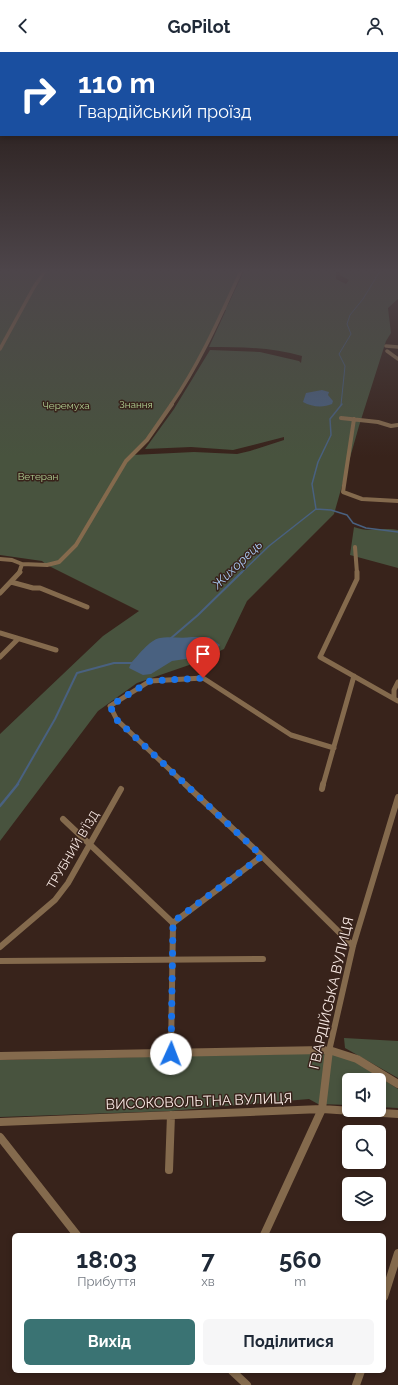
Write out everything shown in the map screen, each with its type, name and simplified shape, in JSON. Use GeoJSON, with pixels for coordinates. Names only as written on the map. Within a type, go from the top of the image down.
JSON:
{"type":"FeatureCollection","features":[{"type":"Feature","properties":{"kind":"street"},"geometry":{"type":"LineString","coordinates":[[0,349],[9,333]]}},
{"type":"Feature","properties":{"kind":"street"},"geometry":{"type":"LineString","coordinates":[[0,559],[12,560],[22,564],[46,565],[59,562],[76,546],[126,461],[146,440],[190,378],[213,333]]}},
{"type":"Feature","properties":{"kind":"street"},"geometry":{"type":"LineString","coordinates":[[386,346],[398,347]]}},
{"type":"Feature","properties":{"kind":"street"},"geometry":{"type":"LineString","coordinates":[[387,351],[398,359]]}},
{"type":"Feature","properties":{"kind":"street"},"geometry":{"type":"LineString","coordinates":[[341,418],[378,422],[391,426],[398,425]]}},
{"type":"Feature","properties":{"kind":"street"},"geometry":{"type":"LineString","coordinates":[[354,419],[342,492],[351,497],[361,499],[398,501]]}},
{"type":"Feature","properties":{"kind":"street"},"geometry":{"type":"LineString","coordinates":[[355,547],[357,579],[320,657],[396,700]]}},
{"type":"Feature","properties":{"kind":"street"},"geometry":{"type":"LineString","coordinates":[[0,593],[20,572],[22,564]]}},
{"type":"Feature","properties":{"kind":"street"},"geometry":{"type":"LineString","coordinates":[[11,582],[33,588],[40,588],[87,607]]}},
{"type":"Feature","properties":{"kind":"street"},"geometry":{"type":"LineString","coordinates":[[0,633],[56,650]]}},
{"type":"Feature","properties":{"kind":"street"},"geometry":{"type":"LineString","coordinates":[[0,657],[18,639]]}},
{"type":"Feature","properties":{"kind":"street"},"geometry":{"type":"LineString","coordinates":[[322,789],[354,676]]}},
{"type":"Feature","properties":{"kind":"street"},"geometry":{"type":"LineString","coordinates":[[334,748],[290,735],[203,678],[150,681],[110,706],[117,720],[262,856],[353,946]]}},
{"type":"Feature","properties":{"kind":"street"},"geometry":{"type":"LineString","coordinates":[[396,700],[394,690],[398,682]]}},
{"type":"Feature","properties":{"kind":"street","name":"ТРУБНИЙ В’ЇЗД"},"geometry":{"type":"LineString","coordinates":[[0,947],[55,900],[68,883],[122,789]]}},
{"type":"Feature","properties":{"kind":"street","name":"ГВАРДІЙСЬКА ВУЛИЦЯ"},"geometry":{"type":"LineString","coordinates":[[265,1233],[322,1109],[329,1050],[353,946],[391,816],[398,797]]}},
{"type":"Feature","properties":{"kind":"street"},"geometry":{"type":"LineString","coordinates":[[63,819],[173,922],[171,1054]]}},
{"type":"Feature","properties":{"kind":"street"},"geometry":{"type":"LineString","coordinates":[[173,922],[262,856]]}},
{"type":"Feature","properties":{"kind":"street"},"geometry":{"type":"LineString","coordinates":[[0,961],[173,958],[264,959]]}},
{"type":"Feature","properties":{"kind":"street"},"geometry":{"type":"LineString","coordinates":[[0,1056],[329,1050],[357,1059],[398,1084]]}},
{"type":"Feature","properties":{"kind":"street","name":"ВИСОКОВОЛЬТНА ВУЛИЦЯ"},"geometry":{"type":"LineString","coordinates":[[0,1122],[322,1109],[398,1114]]}},
{"type":"Feature","properties":{"kind":"street"},"geometry":{"type":"LineString","coordinates":[[170,1170],[171,1115]]}},
{"type":"Feature","properties":{"kind":"street"},"geometry":{"type":"LineString","coordinates":[[0,1137],[75,1233]]}},
{"type":"Feature","properties":{"kind":"street"},"geometry":{"type":"LineString","coordinates":[[386,1291],[398,1253]]}},
{"type":"Feature","properties":{"kind":"street"},"geometry":{"type":"LineString","coordinates":[[234,1373],[246,1385]]}},
{"type":"Feature","properties":{"kind":"street"},"geometry":{"type":"LineString","coordinates":[[356,1385],[360,1373]]}},
{"type":"Feature","properties":{"kind":"green space"},"geometry":{"type":"Polygon","coordinates":[[[0,333],[211,333],[190,378],[151,433],[132,455],[194,452],[237,454],[284,440],[284,437],[233,450],[191,447],[145,449],[174,409],[210,350],[260,352],[299,361],[301,363],[302,356],[268,349],[209,347],[215,333],[391,333],[386,341],[359,426],[334,514],[247,601],[224,649],[192,664],[137,683],[98,711],[0,841],[0,734],[103,636],[139,611],[47,565],[42,561],[0,555],[0,333]]]}},
{"type":"Feature","properties":{"kind":"green space"},"geometry":{"type":"Polygon","coordinates":[[[354,527],[365,530],[398,530],[398,568],[350,555],[354,527]]]}},
{"type":"Feature","properties":{"kind":"green space"},"geometry":{"type":"Polygon","coordinates":[[[344,1038],[398,1041],[398,1078],[345,1048],[344,1038]]]}},
{"type":"Feature","properties":{"kind":"green space"},"geometry":{"type":"Polygon","coordinates":[[[331,1053],[356,1062],[373,1073],[342,1073],[342,1105],[318,1104],[309,1099],[170,1111],[0,1117],[0,1060],[331,1053]]]}},
{"type":"Feature","properties":{"kind":"green space"},"geometry":{"type":"Polygon","coordinates":[[[386,1081],[398,1089],[398,1108],[386,1107],[386,1081]]]}},
{"type":"Feature","properties":{"kind":"water"},"geometry":{"type":"Polygon","coordinates":[[[322,390],[329,392],[328,395],[333,401],[332,404],[318,406],[303,402],[306,393],[322,390]]]}},
{"type":"Feature","properties":{"kind":"water"},"geometry":{"type":"Polygon","coordinates":[[[164,637],[209,637],[220,645],[212,655],[172,661],[151,674],[143,675],[129,668],[131,663],[144,649],[156,639],[164,637]]]}},
{"type":"Feature","properties":{"kind":"waterway","name":"Жихорець"},"geometry":{"type":"LineString","coordinates":[[341,405],[345,366],[339,354],[351,333]]}},
{"type":"Feature","properties":{"kind":"waterway","name":"Жихорець"},"geometry":{"type":"LineString","coordinates":[[316,509],[312,484],[318,462],[331,435],[330,419],[342,404]]}},
{"type":"Feature","properties":{"kind":"waterway","name":"Жихорець"},"geometry":{"type":"LineString","coordinates":[[241,573],[269,546],[316,509]]}},
{"type":"Feature","properties":{"kind":"waterway"},"geometry":{"type":"LineString","coordinates":[[316,509],[331,510],[347,515],[353,523],[366,528],[398,532]]}},
{"type":"Feature","properties":{"kind":"waterway","name":"Жихорець"},"geometry":{"type":"LineString","coordinates":[[170,639],[198,615],[242,572]]}},
{"type":"Feature","properties":{"kind":"waterway","name":"Жихорець"},"geometry":{"type":"LineString","coordinates":[[17,785],[55,719],[77,673],[114,663],[132,663]]}},
{"type":"Feature","properties":{"kind":"waterway","name":"Жихорець"},"geometry":{"type":"LineString","coordinates":[[0,806],[18,784]]}},
{"type":"Feature","properties":{"kind":"route"},"geometry":{"type":"LineString","coordinates":[[171,1054],[173,922],[262,856],[117,720],[110,706],[150,681],[203,678]]}},
{"type":"Feature","properties":{"kind":"park label","name":"Знання"},"geometry":{"type":"Point","coordinates":[136,404]}},
{"type":"Feature","properties":{"kind":"park label","name":"Черемуха"},"geometry":{"type":"Point","coordinates":[66,405]}},
{"type":"Feature","properties":{"kind":"park label","name":"Ветеран"},"geometry":{"type":"Point","coordinates":[38,476]}}]}
